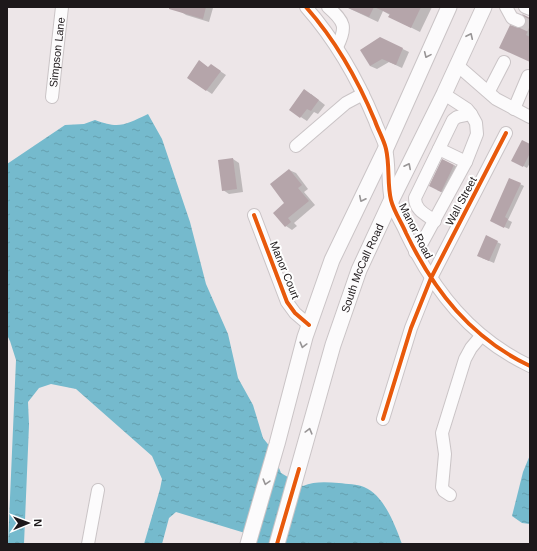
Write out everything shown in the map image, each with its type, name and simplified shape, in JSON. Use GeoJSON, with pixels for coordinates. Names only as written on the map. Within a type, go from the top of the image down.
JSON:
{"type":"FeatureCollection","features":[{"type":"Feature","properties":{"kind":"main road"},"geometry":{"type":"LineString","coordinates":[[248,544],[309,325],[332,260],[386,148],[449,7]]}},
{"type":"Feature","properties":{"kind":"main road","name":"South McCall Road"},"geometry":{"type":"LineString","coordinates":[[277,544],[336,335],[359,270],[444,94],[484,7]]}},
{"type":"Feature","properties":{"kind":"street","name":"Simpson Lane"},"geometry":{"type":"LineString","coordinates":[[52,97],[62,7]]}},
{"type":"Feature","properties":{"kind":"street","name":"Manor Road"},"geometry":{"type":"LineString","coordinates":[[306,7],[337,47],[363,94],[386,148],[391,201],[416,252],[431,278],[456,312],[482,336],[530,366]]}},
{"type":"Feature","properties":{"kind":"street"},"geometry":{"type":"LineString","coordinates":[[328,7],[338,16],[344,27],[343,35],[337,47]]}},
{"type":"Feature","properties":{"kind":"street"},"geometry":{"type":"LineString","coordinates":[[506,7],[512,18],[519,21]]}},
{"type":"Feature","properties":{"kind":"street"},"geometry":{"type":"LineString","coordinates":[[526,7],[530,9]]}},
{"type":"Feature","properties":{"kind":"street"},"geometry":{"type":"LineString","coordinates":[[489,91],[504,62]]}},
{"type":"Feature","properties":{"kind":"street"},"geometry":{"type":"LineString","coordinates":[[457,65],[489,91],[496,99],[530,117]]}},
{"type":"Feature","properties":{"kind":"street"},"geometry":{"type":"LineString","coordinates":[[514,109],[528,76]]}},
{"type":"Feature","properties":{"kind":"street"},"geometry":{"type":"LineString","coordinates":[[296,146],[346,103],[363,94]]}},
{"type":"Feature","properties":{"kind":"street"},"geometry":{"type":"LineString","coordinates":[[416,252],[435,221],[466,162],[477,134],[476,123],[467,109],[444,94]]}},
{"type":"Feature","properties":{"kind":"street"},"geometry":{"type":"LineString","coordinates":[[435,221],[419,210],[414,198],[453,120],[457,117],[471,114]]}},
{"type":"Feature","properties":{"kind":"street","name":"Wall Street"},"geometry":{"type":"LineString","coordinates":[[383,419],[412,328],[431,278],[506,133]]}},
{"type":"Feature","properties":{"kind":"street"},"geometry":{"type":"LineString","coordinates":[[439,149],[466,162]]}},
{"type":"Feature","properties":{"kind":"street","name":"Manor Court"},"geometry":{"type":"LineString","coordinates":[[254,215],[287,302],[295,313],[309,325]]}},
{"type":"Feature","properties":{"kind":"street"},"geometry":{"type":"LineString","coordinates":[[450,495],[444,491],[442,487],[446,454],[442,433],[463,365],[471,348],[482,336]]}},
{"type":"Feature","properties":{"kind":"street"},"geometry":{"type":"LineString","coordinates":[[88,544],[98,490]]}},
{"type":"Feature","properties":{"kind":"water"},"geometry":{"type":"Polygon","coordinates":[[[148,114],[162,139],[190,222],[206,284],[228,334],[238,378],[253,405],[263,438],[271,448],[281,473],[303,486],[307,484],[325,482],[358,485],[371,491],[388,511],[402,544],[254,544],[245,533],[176,512],[169,518],[162,544],[144,544],[162,479],[152,456],[76,389],[51,384],[39,388],[28,402],[29,425],[24,544],[8,544],[16,360],[7,335],[7,164],[65,125],[84,124],[95,120],[116,125],[133,121],[148,114]]]}},
{"type":"Feature","properties":{"kind":"water"},"geometry":{"type":"Polygon","coordinates":[[[530,455],[530,524],[522,523],[512,516],[523,472],[530,455]]]}},
{"type":"Feature","properties":{"kind":"building"},"geometry":{"type":"Polygon","coordinates":[[[169,7],[206,7],[203,19],[169,9],[169,7]]]}},
{"type":"Feature","properties":{"kind":"building"},"geometry":{"type":"Polygon","coordinates":[[[346,7],[374,7],[369,17],[346,7]]]}},
{"type":"Feature","properties":{"kind":"building"},"geometry":{"type":"Polygon","coordinates":[[[374,7],[421,7],[411,28],[388,17],[390,14],[374,7]]]}},
{"type":"Feature","properties":{"kind":"building"},"geometry":{"type":"Polygon","coordinates":[[[522,14],[530,18],[530,26],[526,35],[530,37],[530,62],[499,48],[510,25],[520,28],[526,24],[526,20],[522,14]]]}},
{"type":"Feature","properties":{"kind":"building"},"geometry":{"type":"Polygon","coordinates":[[[380,37],[403,48],[396,65],[382,59],[370,66],[360,50],[380,37]]]}},
{"type":"Feature","properties":{"kind":"building"},"geometry":{"type":"Polygon","coordinates":[[[199,60],[208,67],[211,64],[221,71],[206,91],[187,78],[199,60]]]}},
{"type":"Feature","properties":{"kind":"building"},"geometry":{"type":"Polygon","coordinates":[[[304,89],[319,100],[311,111],[307,109],[300,118],[289,110],[304,89]]]}},
{"type":"Feature","properties":{"kind":"building"},"geometry":{"type":"Polygon","coordinates":[[[522,140],[530,144],[530,153],[523,167],[511,161],[522,140]]]}},
{"type":"Feature","properties":{"kind":"building"},"geometry":{"type":"Polygon","coordinates":[[[233,158],[237,189],[222,191],[218,160],[233,158]]]}},
{"type":"Feature","properties":{"kind":"building"},"geometry":{"type":"Polygon","coordinates":[[[442,159],[454,165],[441,192],[429,186],[442,159]]]}},
{"type":"Feature","properties":{"kind":"building"},"geometry":{"type":"Polygon","coordinates":[[[289,169],[302,185],[298,188],[309,201],[288,218],[291,222],[285,227],[273,213],[284,203],[270,184],[289,169]]]}},
{"type":"Feature","properties":{"kind":"building"},"geometry":{"type":"Polygon","coordinates":[[[509,178],[521,183],[505,217],[508,219],[504,228],[490,221],[509,178]]]}},
{"type":"Feature","properties":{"kind":"building"},"geometry":{"type":"Polygon","coordinates":[[[486,235],[498,241],[489,261],[477,256],[486,235]]]}},
{"type":"Feature","properties":{"kind":"tunnel"},"geometry":{"type":"LineString","coordinates":[[519,21],[530,26]]}},
{"type":"Feature","properties":{"kind":"cycle path"},"geometry":{"type":"LineString","coordinates":[[306,7],[337,47],[354,76],[368,106],[386,149],[392,204],[417,254],[429,274],[456,311],[472,327],[509,355],[530,366]]}},
{"type":"Feature","properties":{"kind":"cycle path"},"geometry":{"type":"LineString","coordinates":[[383,419],[411,328],[431,278],[506,133]]}},
{"type":"Feature","properties":{"kind":"cycle path"},"geometry":{"type":"LineString","coordinates":[[254,215],[287,302],[295,313],[309,325]]}},
{"type":"Feature","properties":{"kind":"cycle path"},"geometry":{"type":"LineString","coordinates":[[277,544],[299,469]]}}]}
